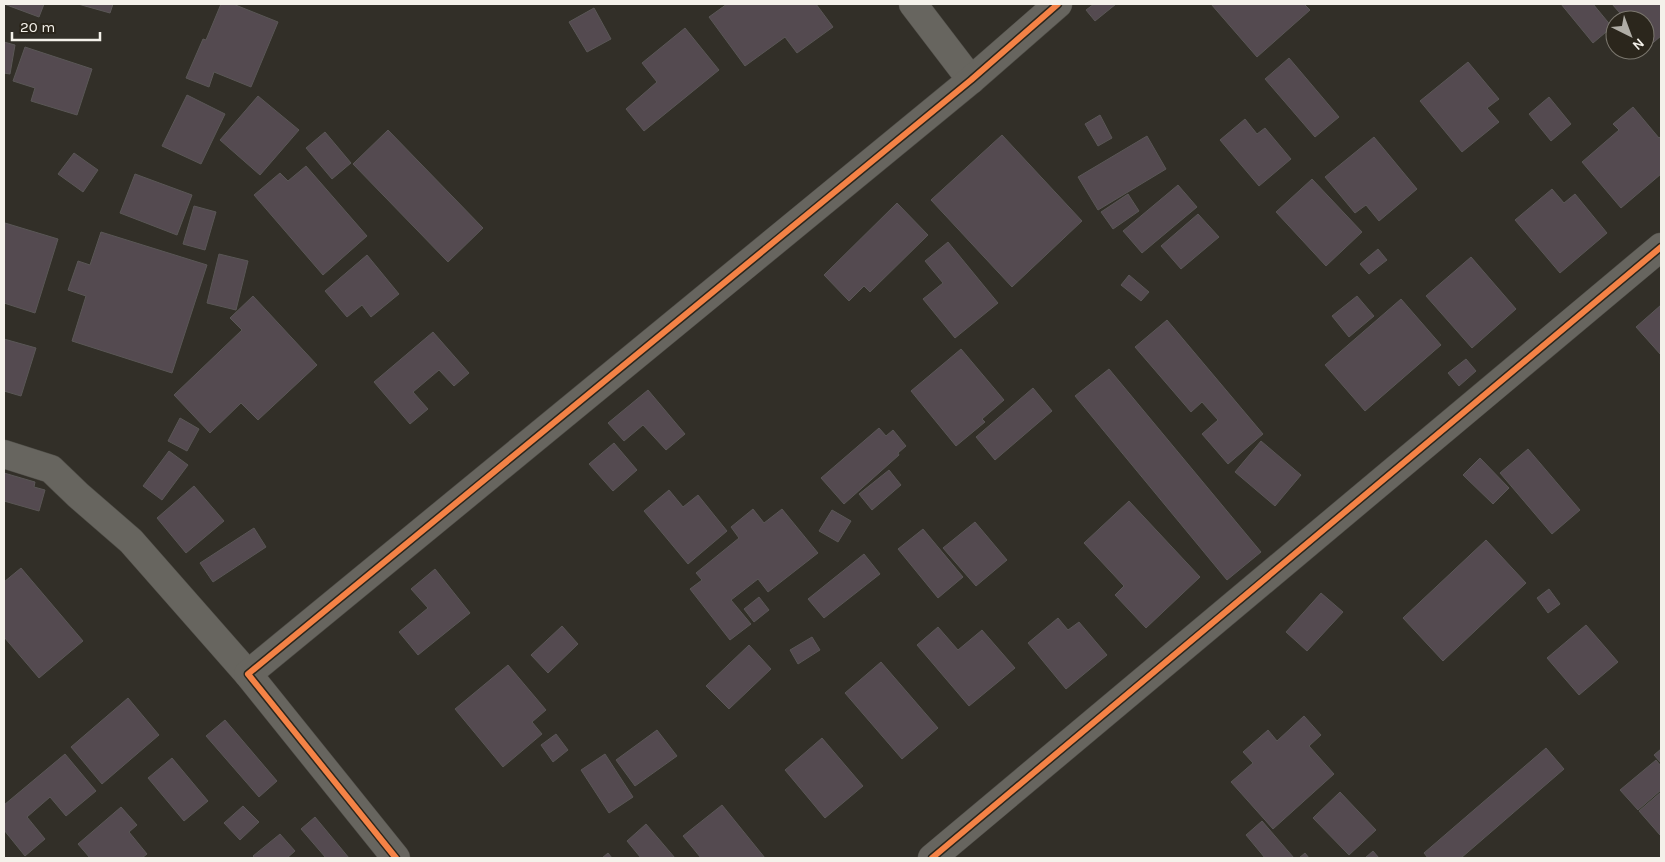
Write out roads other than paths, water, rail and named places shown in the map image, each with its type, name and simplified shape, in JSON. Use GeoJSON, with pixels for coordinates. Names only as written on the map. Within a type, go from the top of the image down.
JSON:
{"type":"FeatureCollection","features":[{"type":"Feature","properties":{"kind":"street"},"geometry":{"type":"LineString","coordinates":[[913,4],[971,80]]}},
{"type":"Feature","properties":{"kind":"street"},"geometry":{"type":"LineString","coordinates":[[248,674],[971,80],[1058,4]]}},
{"type":"Feature","properties":{"kind":"street"},"geometry":{"type":"LineString","coordinates":[[932,858],[1661,247]]}},
{"type":"Feature","properties":{"kind":"street"},"geometry":{"type":"LineString","coordinates":[[4,454],[51,469],[131,541],[248,674],[396,858]]}}]}
